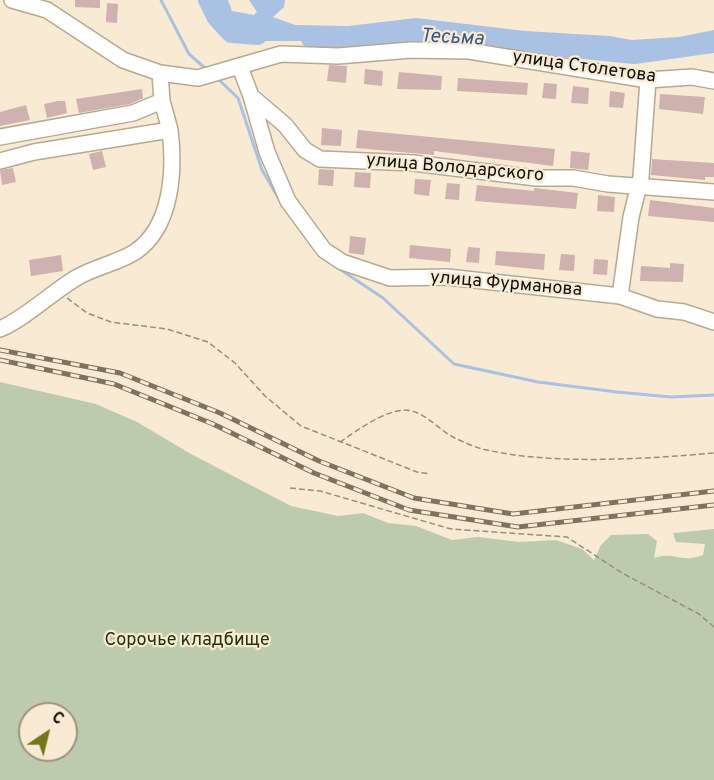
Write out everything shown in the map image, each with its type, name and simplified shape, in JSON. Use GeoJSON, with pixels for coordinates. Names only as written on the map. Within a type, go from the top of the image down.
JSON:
{"type":"FeatureCollection","features":[{"type":"Feature","properties":{"kind":"street","name":"улица Столетова"},"geometry":{"type":"LineString","coordinates":[[12,0],[47,10],[123,60],[160,73],[198,78],[281,54],[338,56],[411,50],[469,51],[648,80],[692,77],[714,81]]}},
{"type":"Feature","properties":{"kind":"street","name":"улица Володарского"},"geometry":{"type":"LineString","coordinates":[[240,67],[251,96],[285,125],[305,150],[320,159],[412,163],[471,172],[536,178],[573,178],[714,192]]}},
{"type":"Feature","properties":{"kind":"street"},"geometry":{"type":"LineString","coordinates":[[0,329],[79,276],[134,253],[152,238],[159,227],[171,182],[173,155],[170,130],[162,101],[160,73]]}},
{"type":"Feature","properties":{"kind":"street"},"geometry":{"type":"LineString","coordinates":[[620,296],[631,217],[639,186],[648,80]]}},
{"type":"Feature","properties":{"kind":"street","name":"улица Фурманова"},"geometry":{"type":"LineString","coordinates":[[251,96],[267,152],[284,191],[324,250],[342,262],[390,278],[447,277],[620,296],[657,309],[684,312],[714,322]]}},
{"type":"Feature","properties":{"kind":"street"},"geometry":{"type":"LineString","coordinates":[[0,137],[133,113],[162,101]]}},
{"type":"Feature","properties":{"kind":"street"},"geometry":{"type":"LineString","coordinates":[[0,161],[34,152],[170,130]]}},
{"type":"Feature","properties":{"kind":"path"},"geometry":{"type":"LineString","coordinates":[[57,291],[87,313],[111,322],[167,329],[208,342],[235,363],[265,396],[301,426],[430,474]]}},
{"type":"Feature","properties":{"kind":"path"},"geometry":{"type":"LineString","coordinates":[[340,442],[387,415],[405,410],[415,412],[453,437],[484,450],[526,457],[613,458],[714,453]]}},
{"type":"Feature","properties":{"kind":"path"},"geometry":{"type":"LineString","coordinates":[[290,488],[320,491],[451,528],[567,537],[622,573],[699,614],[714,627]]}},
{"type":"Feature","properties":{"kind":"green space","name":"Сорочье кладбище"},"geometry":{"type":"Polygon","coordinates":[[[0,382],[96,404],[137,422],[191,454],[291,506],[338,516],[363,513],[388,523],[416,526],[452,540],[478,537],[519,542],[556,540],[582,549],[594,560],[601,545],[611,535],[648,534],[657,541],[654,558],[668,556],[689,558],[703,555],[705,544],[676,542],[673,533],[714,529],[714,780],[0,780],[0,382]]]}},
{"type":"Feature","properties":{"kind":"water"},"geometry":{"type":"Polygon","coordinates":[[[214,0],[228,0],[232,11],[254,15],[257,12],[249,0],[285,0],[284,7],[273,17],[295,25],[348,26],[416,18],[525,31],[610,36],[631,40],[679,37],[714,30],[714,42],[647,51],[642,55],[624,55],[434,34],[329,41],[250,41],[237,36],[221,21],[214,0]]]}},
{"type":"Feature","properties":{"kind":"building"},"geometry":{"type":"Polygon","coordinates":[[[75,0],[100,0],[100,8],[75,7],[75,0]]]}},
{"type":"Feature","properties":{"kind":"building"},"geometry":{"type":"Polygon","coordinates":[[[107,3],[118,4],[117,23],[106,22],[107,3]]]}},
{"type":"Feature","properties":{"kind":"building"},"geometry":{"type":"Polygon","coordinates":[[[329,65],[347,66],[346,83],[327,81],[329,65]]]}},
{"type":"Feature","properties":{"kind":"building"},"geometry":{"type":"Polygon","coordinates":[[[365,69],[383,71],[382,86],[364,84],[365,69]]]}},
{"type":"Feature","properties":{"kind":"building"},"geometry":{"type":"Polygon","coordinates":[[[399,72],[442,76],[441,90],[397,89],[399,72]]]}},
{"type":"Feature","properties":{"kind":"building"},"geometry":{"type":"Polygon","coordinates":[[[458,78],[528,83],[527,95],[457,91],[458,78]]]}},
{"type":"Feature","properties":{"kind":"building"},"geometry":{"type":"Polygon","coordinates":[[[544,83],[557,84],[556,99],[542,98],[544,83]]]}},
{"type":"Feature","properties":{"kind":"building"},"geometry":{"type":"Polygon","coordinates":[[[573,86],[589,88],[588,104],[571,103],[573,86]]]}},
{"type":"Feature","properties":{"kind":"building"},"geometry":{"type":"Polygon","coordinates":[[[142,89],[143,98],[130,104],[79,113],[76,99],[142,89]]]}},
{"type":"Feature","properties":{"kind":"building"},"geometry":{"type":"Polygon","coordinates":[[[610,91],[625,93],[623,108],[609,107],[610,91]]]}},
{"type":"Feature","properties":{"kind":"building"},"geometry":{"type":"Polygon","coordinates":[[[660,94],[705,97],[703,114],[659,109],[660,94]]]}},
{"type":"Feature","properties":{"kind":"building"},"geometry":{"type":"Polygon","coordinates":[[[65,101],[67,113],[47,118],[44,104],[65,101]]]}},
{"type":"Feature","properties":{"kind":"building"},"geometry":{"type":"Polygon","coordinates":[[[26,105],[30,120],[0,126],[0,112],[26,105]]]}},
{"type":"Feature","properties":{"kind":"building"},"geometry":{"type":"Polygon","coordinates":[[[322,128],[342,130],[341,146],[321,145],[322,128]]]}},
{"type":"Feature","properties":{"kind":"building"},"geometry":{"type":"Polygon","coordinates":[[[358,130],[555,149],[553,166],[434,151],[434,155],[356,148],[358,130]]]}},
{"type":"Feature","properties":{"kind":"building"},"geometry":{"type":"Polygon","coordinates":[[[102,151],[106,167],[93,170],[89,154],[102,151]]]}},
{"type":"Feature","properties":{"kind":"building"},"geometry":{"type":"Polygon","coordinates":[[[571,151],[590,153],[588,170],[570,168],[571,151]]]}},
{"type":"Feature","properties":{"kind":"building"},"geometry":{"type":"Polygon","coordinates":[[[652,159],[714,163],[714,177],[705,177],[705,180],[651,175],[652,159]]]}},
{"type":"Feature","properties":{"kind":"building"},"geometry":{"type":"Polygon","coordinates":[[[13,168],[16,182],[2,185],[0,170],[13,168]]]}},
{"type":"Feature","properties":{"kind":"building"},"geometry":{"type":"Polygon","coordinates":[[[319,169],[334,170],[333,186],[318,185],[319,169]]]}},
{"type":"Feature","properties":{"kind":"building"},"geometry":{"type":"Polygon","coordinates":[[[355,172],[371,173],[370,188],[354,187],[355,172]]]}},
{"type":"Feature","properties":{"kind":"building"},"geometry":{"type":"Polygon","coordinates":[[[415,179],[431,180],[429,196],[414,194],[415,179]]]}},
{"type":"Feature","properties":{"kind":"building"},"geometry":{"type":"Polygon","coordinates":[[[447,183],[460,184],[459,200],[445,199],[447,183]]]}},
{"type":"Feature","properties":{"kind":"building"},"geometry":{"type":"Polygon","coordinates":[[[477,185],[578,193],[576,209],[475,201],[477,185]]]}},
{"type":"Feature","properties":{"kind":"building"},"geometry":{"type":"Polygon","coordinates":[[[598,195],[615,197],[614,212],[597,211],[598,195]]]}},
{"type":"Feature","properties":{"kind":"building"},"geometry":{"type":"Polygon","coordinates":[[[650,200],[714,208],[714,222],[648,216],[650,200]]]}},
{"type":"Feature","properties":{"kind":"building"},"geometry":{"type":"Polygon","coordinates":[[[350,236],[366,238],[364,255],[349,253],[350,236]]]}},
{"type":"Feature","properties":{"kind":"building"},"geometry":{"type":"Polygon","coordinates":[[[410,245],[451,249],[450,262],[409,258],[410,245]]]}},
{"type":"Feature","properties":{"kind":"building"},"geometry":{"type":"Polygon","coordinates":[[[468,247],[480,248],[479,263],[466,262],[468,247]]]}},
{"type":"Feature","properties":{"kind":"building"},"geometry":{"type":"Polygon","coordinates":[[[496,251],[545,254],[544,270],[495,265],[496,251]]]}},
{"type":"Feature","properties":{"kind":"building"},"geometry":{"type":"Polygon","coordinates":[[[561,254],[575,255],[574,271],[559,270],[561,254]]]}},
{"type":"Feature","properties":{"kind":"building"},"geometry":{"type":"Polygon","coordinates":[[[61,255],[63,271],[31,276],[29,260],[61,255]]]}},
{"type":"Feature","properties":{"kind":"building"},"geometry":{"type":"Polygon","coordinates":[[[594,259],[608,260],[607,275],[593,274],[594,259]]]}},
{"type":"Feature","properties":{"kind":"building"},"geometry":{"type":"Polygon","coordinates":[[[670,263],[684,264],[683,282],[640,281],[641,266],[670,268],[670,263]]]}},
{"type":"Feature","properties":{"kind":"waterway"},"geometry":{"type":"LineString","coordinates":[[161,0],[189,54],[205,68]]}},
{"type":"Feature","properties":{"kind":"waterway","name":"Тесьма"},"geometry":{"type":"LineString","coordinates":[[207,0],[216,18],[231,34],[258,36]]}},
{"type":"Feature","properties":{"kind":"waterway","name":"Тесьма"},"geometry":{"type":"LineString","coordinates":[[310,39],[360,41],[436,35],[634,55],[714,44]]}},
{"type":"Feature","properties":{"kind":"waterway"},"geometry":{"type":"LineString","coordinates":[[218,79],[238,98],[262,170],[279,199]]}},
{"type":"Feature","properties":{"kind":"waterway"},"geometry":{"type":"LineString","coordinates":[[335,266],[383,298],[454,364],[538,382],[617,392],[671,397],[714,395]]}},
{"type":"Feature","properties":{"kind":"railway"},"geometry":{"type":"LineString","coordinates":[[0,350],[120,373],[220,413],[319,461],[414,498],[513,514],[714,491]]}},
{"type":"Feature","properties":{"kind":"railway"},"geometry":{"type":"LineString","coordinates":[[0,360],[114,384],[213,424],[314,473],[409,510],[518,527],[714,505]]}}]}
